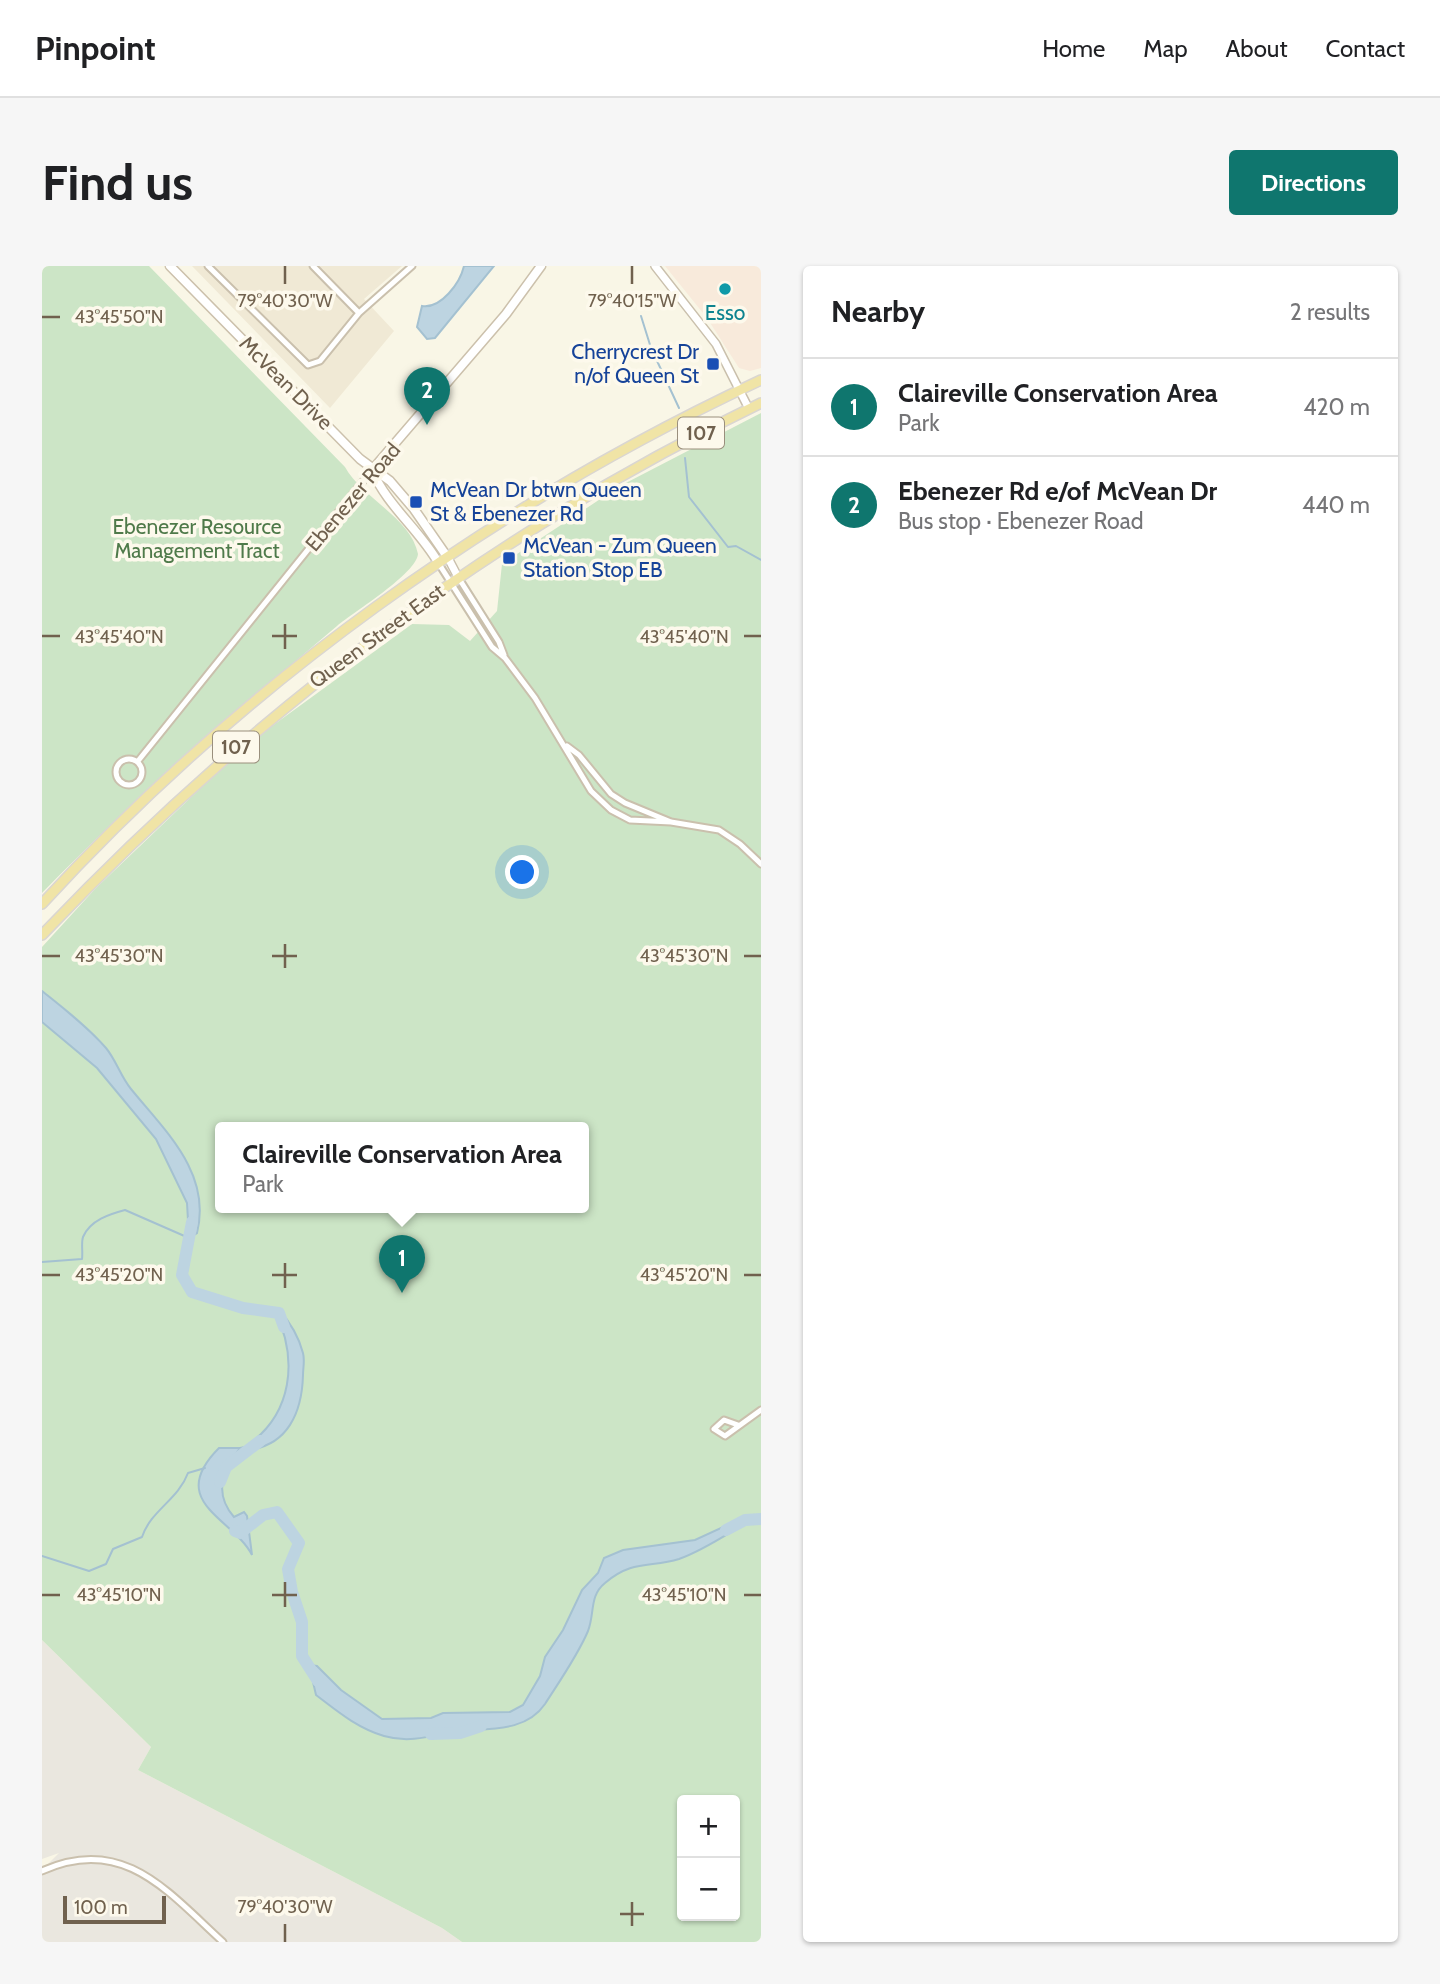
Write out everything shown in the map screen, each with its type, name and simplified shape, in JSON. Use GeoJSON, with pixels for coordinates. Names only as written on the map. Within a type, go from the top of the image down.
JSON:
{"type":"FeatureCollection","features":[{"type":"Feature","properties":{"kind":"main road","name":"McVean Drive"},"geometry":{"type":"LineString","coordinates":[[170,266],[372,470],[390,481],[414,509],[443,561]]}},
{"type":"Feature","properties":{"kind":"main road","name":"Ebenezer Road"},"geometry":{"type":"LineString","coordinates":[[372,470],[506,314],[541,266]]}},
{"type":"Feature","properties":{"kind":"main road","name":"107"},"geometry":{"type":"LineString","coordinates":[[740,390],[761,380]]}},
{"type":"Feature","properties":{"kind":"main road","name":"Queen Street East"},"geometry":{"type":"LineString","coordinates":[[42,904],[148,797],[221,732],[321,650],[443,561],[609,458],[740,390]]}},
{"type":"Feature","properties":{"kind":"main road","name":"Queen Street East"},"geometry":{"type":"LineString","coordinates":[[42,935],[112,862],[221,760],[338,664],[454,580],[605,485],[761,403]]}},
{"type":"Feature","properties":{"kind":"main road","name":"McVean Drive"},"geometry":{"type":"LineString","coordinates":[[372,470],[380,491],[443,561]]}},
{"type":"Feature","properties":{"kind":"street"},"geometry":{"type":"LineString","coordinates":[[208,266],[308,365],[320,361],[359,313],[412,266]]}},
{"type":"Feature","properties":{"kind":"street"},"geometry":{"type":"LineString","coordinates":[[313,266],[359,313]]}},
{"type":"Feature","properties":{"kind":"street"},"geometry":{"type":"LineString","coordinates":[[655,266],[706,329],[749,409]]}},
{"type":"Feature","properties":{"kind":"street","name":"Ebenezer Road"},"geometry":{"type":"LineString","coordinates":[[138,761],[372,470]]}},
{"type":"Feature","properties":{"kind":"street","name":"McVean Drive"},"geometry":{"type":"LineString","coordinates":[[443,561],[454,580]]}},
{"type":"Feature","properties":{"kind":"street"},"geometry":{"type":"LineString","coordinates":[[454,580],[492,647],[505,658],[565,744],[579,755],[611,794],[625,803],[671,822],[719,831],[740,844],[761,864]]}},
{"type":"Feature","properties":{"kind":"street"},"geometry":{"type":"LineString","coordinates":[[565,744],[571,763],[591,791],[611,810],[644,823],[671,822]]}},
{"type":"Feature","properties":{"kind":"street","name":"Ebenezer Road"},"geometry":{"type":"LineString","coordinates":[[129,758],[138,761],[143,772],[140,780],[133,785],[121,782],[116,774],[121,761],[129,758]]}},
{"type":"Feature","properties":{"kind":"street"},"geometry":{"type":"LineString","coordinates":[[738,1425],[761,1410]]}},
{"type":"Feature","properties":{"kind":"street"},"geometry":{"type":"LineString","coordinates":[[42,1871],[58,1863],[89,1859],[129,1866],[148,1875],[223,1942]]}},
{"type":"Feature","properties":{"kind":"shaded area"},"geometry":{"type":"Polygon","coordinates":[[[192,266],[402,266],[364,299],[394,331],[330,408],[192,266]]]}},
{"type":"Feature","properties":{"kind":"shaded area"},"geometry":{"type":"Polygon","coordinates":[[[665,266],[761,266],[761,368],[750,371],[739,368],[707,318],[665,266]]]}},
{"type":"Feature","properties":{"kind":"shaded area"},"geometry":{"type":"Polygon","coordinates":[[[42,1640],[151,1747],[138,1770],[442,1928],[462,1942],[42,1942],[42,1870],[59,1853],[42,1859],[42,1640]]]}},
{"type":"Feature","properties":{"kind":"green space","name":"Ebenezer Resource Management Tract"},"geometry":{"type":"Polygon","coordinates":[[[42,266],[149,266],[345,467],[352,478],[406,529],[418,554],[415,562],[396,582],[337,626],[223,723],[149,789],[42,893],[42,266]]]}},
{"type":"Feature","properties":{"kind":"green space"},"geometry":{"type":"Polygon","coordinates":[[[761,413],[761,1942],[462,1942],[442,1928],[138,1770],[151,1747],[42,1640],[42,947],[95,889],[207,782],[268,729],[412,624],[449,625],[470,641],[497,611],[502,564],[620,486],[761,413]]]}},
{"type":"Feature","properties":{"kind":"water"},"geometry":{"type":"Polygon","coordinates":[[[464,266],[494,266],[435,338],[427,339],[417,327],[422,306],[436,303],[449,294],[464,266]]]}},
{"type":"Feature","properties":{"kind":"water"},"geometry":{"type":"Polygon","coordinates":[[[42,991],[106,1048],[127,1084],[182,1154],[198,1191],[200,1211],[197,1233],[189,1238],[187,1203],[156,1139],[97,1068],[42,1022],[42,991]]]}},
{"type":"Feature","properties":{"kind":"water"},"geometry":{"type":"Polygon","coordinates":[[[274,1309],[279,1310],[290,1325],[303,1353],[300,1402],[290,1425],[282,1434],[273,1442],[247,1450],[245,1447],[261,1434],[273,1419],[287,1385],[287,1347],[274,1309]]]}},
{"type":"Feature","properties":{"kind":"water"},"geometry":{"type":"Polygon","coordinates":[[[219,1448],[240,1448],[225,1473],[222,1490],[234,1517],[244,1512],[247,1516],[252,1555],[243,1542],[208,1508],[201,1496],[199,1482],[204,1467],[219,1448]]]}},
{"type":"Feature","properties":{"kind":"water"},"geometry":{"type":"Polygon","coordinates":[[[734,1522],[740,1523],[736,1529],[694,1553],[669,1562],[624,1570],[605,1583],[594,1599],[588,1631],[574,1659],[545,1704],[526,1721],[502,1728],[401,1739],[374,1733],[356,1724],[316,1695],[309,1665],[317,1666],[341,1690],[382,1719],[431,1718],[443,1713],[510,1712],[523,1705],[540,1676],[545,1657],[563,1630],[582,1590],[598,1573],[604,1558],[623,1550],[695,1540],[734,1522]]]}},
{"type":"Feature","properties":{"kind":"waterway"},"geometry":{"type":"LineString","coordinates":[[641,316],[651,348],[679,408]]}},
{"type":"Feature","properties":{"kind":"waterway"},"geometry":{"type":"LineString","coordinates":[[685,458],[689,497],[728,547],[736,546],[761,560]]}},
{"type":"Feature","properties":{"kind":"waterway"},"geometry":{"type":"LineString","coordinates":[[42,1262],[82,1259],[83,1237],[90,1226],[125,1210],[189,1238]]}},
{"type":"Feature","properties":{"kind":"waterway"},"geometry":{"type":"LineString","coordinates":[[192,1222],[182,1275],[192,1292],[243,1308],[279,1313],[284,1327]]}},
{"type":"Feature","properties":{"kind":"waterway"},"geometry":{"type":"LineString","coordinates":[[220,1482],[226,1467],[260,1441]]}},
{"type":"Feature","properties":{"kind":"waterway"},"geometry":{"type":"LineString","coordinates":[[240,1448],[245,1447]]}},
{"type":"Feature","properties":{"kind":"waterway"},"geometry":{"type":"LineString","coordinates":[[42,1556],[89,1571],[106,1564],[113,1549],[142,1537],[152,1519],[178,1491],[188,1473],[205,1468]]}},
{"type":"Feature","properties":{"kind":"waterway"},"geometry":{"type":"LineString","coordinates":[[235,1531],[240,1533],[263,1515],[277,1512],[299,1543],[288,1569],[302,1622],[302,1656],[318,1681]]}},
{"type":"Feature","properties":{"kind":"waterway"},"geometry":{"type":"LineString","coordinates":[[726,1530],[745,1520],[761,1519]]}},
{"type":"Feature","properties":{"kind":"waterway"},"geometry":{"type":"LineString","coordinates":[[431,1734],[460,1733],[481,1726]]}},
{"type":"Feature","properties":{"kind":"place","name":"Esso"},"geometry":{"type":"Point","coordinates":[725,289]}},
{"type":"Feature","properties":{"kind":"place","name":"Cherrycrest Dr n/of Queen St"},"geometry":{"type":"Point","coordinates":[713,364]}},
{"type":"Feature","properties":{"kind":"place","name":"Ebenezer Rd e/of McVean Dr"},"geometry":{"type":"Point","coordinates":[427,425]}},
{"type":"Feature","properties":{"kind":"place","name":"McVean Dr btwn Queen St & Ebenezer Rd"},"geometry":{"type":"Point","coordinates":[416,502]}},
{"type":"Feature","properties":{"kind":"place","name":"McVean - Zum Queen Station Stop EB"},"geometry":{"type":"Point","coordinates":[509,558]}},
{"type":"Feature","properties":{"kind":"place","name":"Claireville Conservation Area"},"geometry":{"type":"Point","coordinates":[402,1293]}}]}
